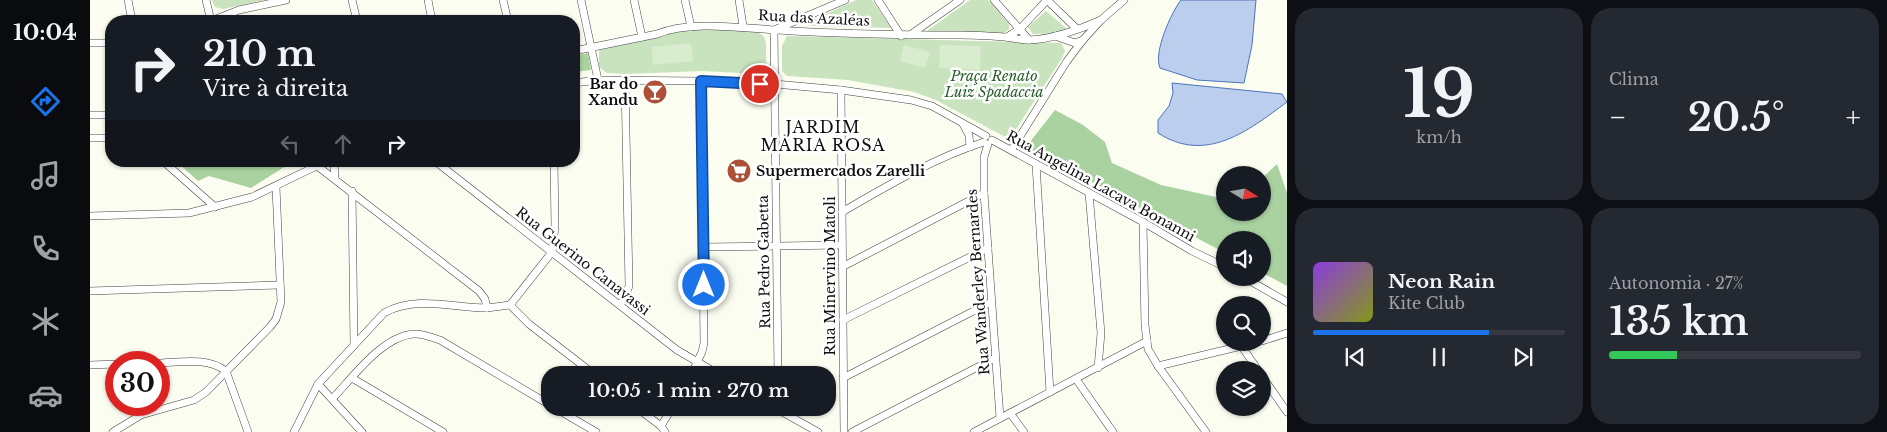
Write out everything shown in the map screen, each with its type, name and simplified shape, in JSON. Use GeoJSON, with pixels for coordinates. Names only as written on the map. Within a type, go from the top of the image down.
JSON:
{"type":"FeatureCollection","features":[{"type":"Feature","properties":{"kind":"street"},"geometry":{"type":"LineString","coordinates":[[128,0],[131,15]]}},
{"type":"Feature","properties":{"kind":"street"},"geometry":{"type":"LineString","coordinates":[[206,0],[210,15]]}},
{"type":"Feature","properties":{"kind":"street"},"geometry":{"type":"LineString","coordinates":[[226,15],[239,10],[286,0]]}},
{"type":"Feature","properties":{"kind":"street"},"geometry":{"type":"LineString","coordinates":[[352,0],[355,15]]}},
{"type":"Feature","properties":{"kind":"street"},"geometry":{"type":"LineString","coordinates":[[428,0],[431,15]]}},
{"type":"Feature","properties":{"kind":"street"},"geometry":{"type":"LineString","coordinates":[[503,0],[507,15]]}},
{"type":"Feature","properties":{"kind":"street"},"geometry":{"type":"LineString","coordinates":[[581,0],[598,80]]}},
{"type":"Feature","properties":{"kind":"street"},"geometry":{"type":"LineString","coordinates":[[634,0],[642,37]]}},
{"type":"Feature","properties":{"kind":"street"},"geometry":{"type":"LineString","coordinates":[[685,0],[691,27]]}},
{"type":"Feature","properties":{"kind":"street"},"geometry":{"type":"LineString","coordinates":[[739,0],[743,26]]}},
{"type":"Feature","properties":{"kind":"street"},"geometry":{"type":"LineString","coordinates":[[774,30],[845,0]]}},
{"type":"Feature","properties":{"kind":"street"},"geometry":{"type":"LineString","coordinates":[[878,0],[901,36]]}},
{"type":"Feature","properties":{"kind":"street"},"geometry":{"type":"LineString","coordinates":[[910,35],[960,0]]}},
{"type":"Feature","properties":{"kind":"street"},"geometry":{"type":"LineString","coordinates":[[994,0],[1029,40]]}},
{"type":"Feature","properties":{"kind":"street"},"geometry":{"type":"LineString","coordinates":[[1006,37],[1020,29],[1047,0],[1081,28],[1067,61]]}},
{"type":"Feature","properties":{"kind":"street","name":"Rua das Azaléas"},"geometry":{"type":"LineString","coordinates":[[1054,36],[1075,43],[1083,40],[1101,20],[1124,0]]}},
{"type":"Feature","properties":{"kind":"street","name":"Rua das Azaléas"},"geometry":{"type":"LineString","coordinates":[[580,49],[691,27],[743,26],[774,30],[901,36],[1006,37],[1029,40],[1054,36],[1101,20]]}},
{"type":"Feature","properties":{"kind":"street","name":"Rua Pedro Gabetta"},"geometry":{"type":"LineString","coordinates":[[774,30],[778,366]]}},
{"type":"Feature","properties":{"kind":"street"},"geometry":{"type":"LineString","coordinates":[[1012,149],[1067,61],[1083,40]]}},
{"type":"Feature","properties":{"kind":"street"},"geometry":{"type":"LineString","coordinates":[[90,43],[105,43]]}},
{"type":"Feature","properties":{"kind":"street","name":"Rua Angelina Lacava Bonanni"},"geometry":{"type":"LineString","coordinates":[[580,82],[598,80],[776,84],[841,90],[911,100],[932,106],[987,140],[1012,149],[1192,251],[1216,263]]}},
{"type":"Feature","properties":{"kind":"street"},"geometry":{"type":"LineString","coordinates":[[620,305],[626,297],[629,286],[625,81]]}},
{"type":"Feature","properties":{"kind":"street"},"geometry":{"type":"LineString","coordinates":[[696,366],[704,343],[701,81]]}},
{"type":"Feature","properties":{"kind":"street","name":"Rua Minervino Matoli"},"geometry":{"type":"LineString","coordinates":[[841,90],[844,432]]}},
{"type":"Feature","properties":{"kind":"street"},"geometry":{"type":"LineString","coordinates":[[90,116],[105,115]]}},
{"type":"Feature","properties":{"kind":"street"},"geometry":{"type":"LineString","coordinates":[[963,124],[969,136],[970,147]]}},
{"type":"Feature","properties":{"kind":"street"},"geometry":{"type":"LineString","coordinates":[[90,138],[105,138]]}},
{"type":"Feature","properties":{"kind":"street"},"geometry":{"type":"LineString","coordinates":[[842,212],[895,182],[987,140]]}},
{"type":"Feature","properties":{"kind":"street","name":"Rua Wanderley Bernardes"},"geometry":{"type":"LineString","coordinates":[[987,140],[984,157],[984,193],[1000,418]]}},
{"type":"Feature","properties":{"kind":"street"},"geometry":{"type":"LineString","coordinates":[[1036,164],[1050,392]]}},
{"type":"Feature","properties":{"kind":"street"},"geometry":{"type":"LineString","coordinates":[[170,167],[215,207]]}},
{"type":"Feature","properties":{"kind":"street"},"geometry":{"type":"LineString","coordinates":[[90,216],[189,213],[252,198],[312,167]]}},
{"type":"Feature","properties":{"kind":"street"},"geometry":{"type":"LineString","coordinates":[[319,167],[479,291],[485,299],[487,308]]}},
{"type":"Feature","properties":{"kind":"street"},"geometry":{"type":"LineString","coordinates":[[334,167],[335,179]]}},
{"type":"Feature","properties":{"kind":"street","name":"Rua Guerino Canavassi"},"geometry":{"type":"LineString","coordinates":[[443,167],[678,350],[705,366]]}},
{"type":"Feature","properties":{"kind":"street"},"geometry":{"type":"LineString","coordinates":[[294,432],[318,384],[384,313],[402,306],[423,303],[487,308],[510,305],[552,252],[555,226],[554,167]]}},
{"type":"Feature","properties":{"kind":"street"},"geometry":{"type":"LineString","coordinates":[[113,432],[140,415],[194,400],[206,392],[270,328],[276,319],[281,302],[276,186]]}},
{"type":"Feature","properties":{"kind":"street"},"geometry":{"type":"LineString","coordinates":[[352,191],[354,345]]}},
{"type":"Feature","properties":{"kind":"street"},"geometry":{"type":"LineString","coordinates":[[842,267],[984,193]]}},
{"type":"Feature","properties":{"kind":"street"},"geometry":{"type":"LineString","coordinates":[[1089,193],[1101,333],[1098,368]]}},
{"type":"Feature","properties":{"kind":"street"},"geometry":{"type":"LineString","coordinates":[[1143,222],[1147,341],[1150,355],[1206,432]]}},
{"type":"Feature","properties":{"kind":"street"},"geometry":{"type":"LineString","coordinates":[[704,246],[842,245]]}},
{"type":"Feature","properties":{"kind":"street"},"geometry":{"type":"LineString","coordinates":[[843,320],[988,248]]}},
{"type":"Feature","properties":{"kind":"street"},"geometry":{"type":"LineString","coordinates":[[90,290],[280,284]]}},
{"type":"Feature","properties":{"kind":"street"},"geometry":{"type":"LineString","coordinates":[[1259,286],[1287,302]]}},
{"type":"Feature","properties":{"kind":"street"},"geometry":{"type":"LineString","coordinates":[[843,378],[991,302]]}},
{"type":"Feature","properties":{"kind":"street"},"geometry":{"type":"LineString","coordinates":[[510,305],[529,324],[583,366]]}},
{"type":"Feature","properties":{"kind":"street"},"geometry":{"type":"LineString","coordinates":[[333,398],[381,348],[397,337],[415,333],[440,340],[541,400]]}},
{"type":"Feature","properties":{"kind":"street"},"geometry":{"type":"LineString","coordinates":[[1271,338],[1287,333]]}},
{"type":"Feature","properties":{"kind":"street"},"geometry":{"type":"LineString","coordinates":[[974,432],[1147,341]]}},
{"type":"Feature","properties":{"kind":"street"},"geometry":{"type":"LineString","coordinates":[[1158,366],[1224,351]]}},
{"type":"Feature","properties":{"kind":"street"},"geometry":{"type":"LineString","coordinates":[[852,432],[995,358]]}},
{"type":"Feature","properties":{"kind":"street"},"geometry":{"type":"LineString","coordinates":[[170,363],[207,362],[218,365],[226,371],[248,432]]}},
{"type":"Feature","properties":{"kind":"street"},"geometry":{"type":"LineString","coordinates":[[90,365],[105,364]]}},
{"type":"Feature","properties":{"kind":"street"},"geometry":{"type":"LineString","coordinates":[[352,378],[444,432]]}},
{"type":"Feature","properties":{"kind":"street"},"geometry":{"type":"LineString","coordinates":[[1076,379],[1113,432]]}},
{"type":"Feature","properties":{"kind":"street"},"geometry":{"type":"LineString","coordinates":[[318,384],[333,398],[362,432]]}},
{"type":"Feature","properties":{"kind":"street"},"geometry":{"type":"LineString","coordinates":[[1271,389],[1287,412]]}},
{"type":"Feature","properties":{"kind":"street"},"geometry":{"type":"LineString","coordinates":[[1010,413],[1024,432]]}},
{"type":"Feature","properties":{"kind":"street"},"geometry":{"type":"LineString","coordinates":[[569,416],[596,432]]}},
{"type":"Feature","properties":{"kind":"street"},"geometry":{"type":"LineString","coordinates":[[647,416],[663,429],[669,416]]}},
{"type":"Feature","properties":{"kind":"street"},"geometry":{"type":"LineString","coordinates":[[791,416],[818,432]]}},
{"type":"Feature","properties":{"kind":"green space"},"geometry":{"type":"Polygon","coordinates":[[[212,0],[265,0],[223,9],[215,7],[212,0]]]}},
{"type":"Feature","properties":{"kind":"green space"},"geometry":{"type":"Polygon","coordinates":[[[856,0],[872,0],[891,28],[809,26],[807,23],[856,0]]]}},
{"type":"Feature","properties":{"kind":"green space"},"geometry":{"type":"Polygon","coordinates":[[[970,0],[988,0],[1009,24],[1009,29],[1004,33],[927,31],[970,0]]]}},
{"type":"Feature","properties":{"kind":"green space"},"geometry":{"type":"Polygon","coordinates":[[[1046,11],[1067,29],[1063,33],[1033,34],[1028,27],[1046,11]]]}},
{"type":"Feature","properties":{"kind":"green space"},"geometry":{"type":"Polygon","coordinates":[[[706,29],[750,30],[761,34],[766,45],[766,64],[763,72],[761,74],[702,71],[626,74],[607,73],[599,67],[599,50],[672,32],[706,29]]]}},
{"type":"Feature","properties":{"kind":"green space","name":"Praça Renato Luiz Spadaccia"},"geometry":{"type":"Polygon","coordinates":[[[787,36],[1061,43],[1065,51],[1013,134],[1007,138],[936,100],[914,92],[848,80],[787,76],[782,71],[782,46],[787,36]]]}},
{"type":"Feature","properties":{"kind":"green space"},"geometry":{"type":"Polygon","coordinates":[[[691,43],[693,61],[653,65],[652,47],[691,43]]]}},
{"type":"Feature","properties":{"kind":"green space"},"geometry":{"type":"Polygon","coordinates":[[[904,45],[930,52],[925,68],[900,61],[904,45]]]}},
{"type":"Feature","properties":{"kind":"green space"},"geometry":{"type":"Polygon","coordinates":[[[940,45],[981,46],[980,70],[939,68],[940,45]]]}},
{"type":"Feature","properties":{"kind":"green space"},"geometry":{"type":"Polygon","coordinates":[[[588,53],[591,70],[580,71],[580,55],[588,53]]]}},
{"type":"Feature","properties":{"kind":"green space"},"geometry":{"type":"Polygon","coordinates":[[[1055,110],[1083,125],[1105,142],[1112,163],[1161,185],[1216,197],[1216,221],[1271,221],[1271,170],[1277,164],[1287,193],[1287,286],[1271,277],[1271,231],[1216,231],[1216,248],[1026,147],[1055,110]]]}},
{"type":"Feature","properties":{"kind":"green space"},"geometry":{"type":"Polygon","coordinates":[[[183,167],[284,167],[251,188],[209,176],[198,181],[183,167]]]}},
{"type":"Feature","properties":{"kind":"water"},"geometry":{"type":"Polygon","coordinates":[[[1181,0],[1256,0],[1252,45],[1244,83],[1197,80],[1160,68],[1158,61],[1164,33],[1181,0]]]}},
{"type":"Feature","properties":{"kind":"water"},"geometry":{"type":"Polygon","coordinates":[[[1172,83],[1282,94],[1287,102],[1242,133],[1210,144],[1193,145],[1176,142],[1158,133],[1158,120],[1169,106],[1173,93],[1172,83]]]}},
{"type":"Feature","properties":{"kind":"place","name":"Bar do Xandu"},"geometry":{"type":"Point","coordinates":[655,92]}},
{"type":"Feature","properties":{"kind":"place","name":"Supermercados Zarelli"},"geometry":{"type":"Point","coordinates":[739,171]}},
{"type":"Feature","properties":{"kind":"district","name":"JARDIM MARIA ROSA"},"geometry":{"type":"Point","coordinates":[823,136]}},
{"type":"Feature","properties":{"kind":"route"},"geometry":{"type":"LineString","coordinates":[[704,285],[701,81],[760,84]]}}]}
